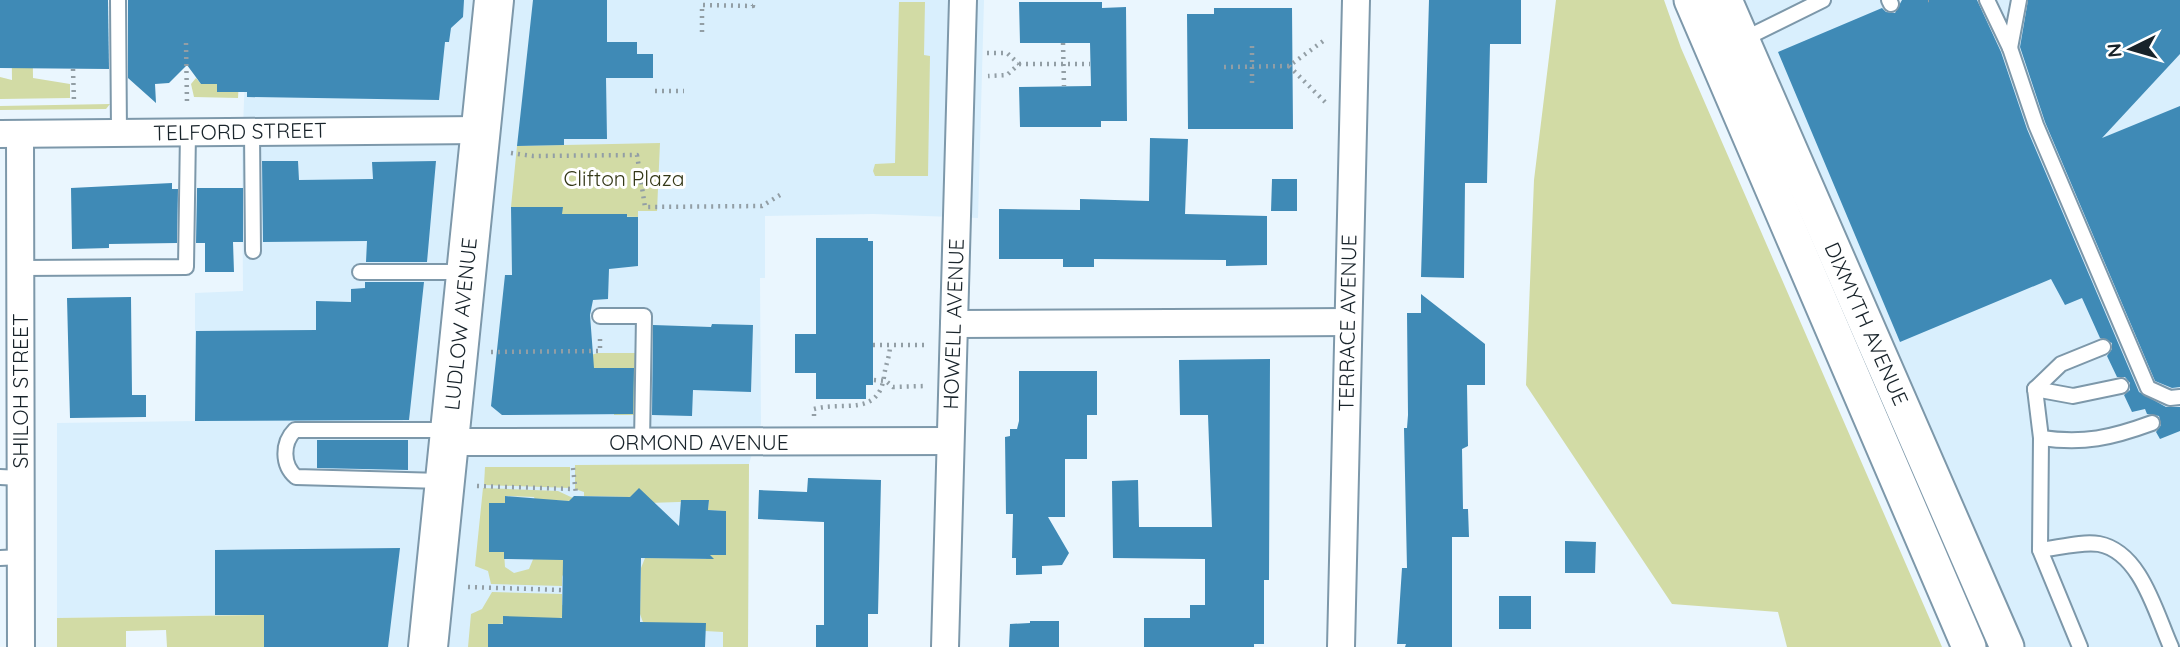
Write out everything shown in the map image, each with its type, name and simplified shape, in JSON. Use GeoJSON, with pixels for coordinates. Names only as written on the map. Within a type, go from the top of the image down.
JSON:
{"type":"FeatureCollection","features":[{"type":"Feature","properties":{"kind":"main road","name":"LUDLOW AVENUE"},"geometry":{"type":"LineString","coordinates":[[428,647],[461,484],[449,436],[494,0]]}},
{"type":"Feature","properties":{"kind":"street","name":"HOWELL AVENUE"},"geometry":{"type":"LineString","coordinates":[[945,647],[963,0]]}},
{"type":"Feature","properties":{"kind":"street","name":"TERRACE AVENUE"},"geometry":{"type":"LineString","coordinates":[[1341,647],[1356,0]]}},
{"type":"Feature","properties":{"kind":"street","name":"DIXMYTH AVENUE"},"geometry":{"type":"LineString","coordinates":[[1691,0],[1969,647]]}},
{"type":"Feature","properties":{"kind":"street","name":"DIXMYTH AVENUE"},"geometry":{"type":"LineString","coordinates":[[1725,0],[2007,647]]}},
{"type":"Feature","properties":{"kind":"street","name":"TELFORD STREET"},"geometry":{"type":"LineString","coordinates":[[10,135],[480,130]]}},
{"type":"Feature","properties":{"kind":"street","name":"SHILOH STREET"},"geometry":{"type":"LineString","coordinates":[[10,135],[21,268],[10,478],[10,557],[21,647]]}},
{"type":"Feature","properties":{"kind":"street"},"geometry":{"type":"LineString","coordinates":[[954,324],[1348,323]]}},
{"type":"Feature","properties":{"kind":"street","name":"ORMOND AVENUE"},"geometry":{"type":"LineString","coordinates":[[449,436],[642,443],[950,441]]}},
{"type":"Feature","properties":{"kind":"lane"},"geometry":{"type":"LineString","coordinates":[[118,0],[119,133]]}},
{"type":"Feature","properties":{"kind":"lane"},"geometry":{"type":"LineString","coordinates":[[1712,54],[1804,4],[1823,0]]}},
{"type":"Feature","properties":{"kind":"lane"},"geometry":{"type":"LineString","coordinates":[[1987,0],[2010,48],[2036,125],[2148,388],[2170,398],[2180,397]]}},
{"type":"Feature","properties":{"kind":"lane"},"geometry":{"type":"LineString","coordinates":[[2010,48],[2019,0]]}},
{"type":"Feature","properties":{"kind":"lane"},"geometry":{"type":"LineString","coordinates":[[21,268],[186,267],[188,132]]}},
{"type":"Feature","properties":{"kind":"lane"},"geometry":{"type":"LineString","coordinates":[[252,132],[253,251]]}},
{"type":"Feature","properties":{"kind":"lane"},"geometry":{"type":"LineString","coordinates":[[360,272],[467,272]]}},
{"type":"Feature","properties":{"kind":"lane"},"geometry":{"type":"LineString","coordinates":[[600,316],[644,316],[642,443]]}},
{"type":"Feature","properties":{"kind":"lane"},"geometry":{"type":"LineString","coordinates":[[2035,389],[2060,364],[2103,347]]}},
{"type":"Feature","properties":{"kind":"lane"},"geometry":{"type":"LineString","coordinates":[[2035,389],[2073,396],[2120,386]]}},
{"type":"Feature","properties":{"kind":"lane"},"geometry":{"type":"LineString","coordinates":[[2035,389],[2041,439],[2040,550],[2080,647]]}},
{"type":"Feature","properties":{"kind":"lane"},"geometry":{"type":"LineString","coordinates":[[2041,439],[2076,443],[2118,436],[2152,423]]}},
{"type":"Feature","properties":{"kind":"lane"},"geometry":{"type":"LineString","coordinates":[[449,436],[295,430],[286,447],[286,465],[296,477],[461,484]]}},
{"type":"Feature","properties":{"kind":"lane"},"geometry":{"type":"LineString","coordinates":[[2040,550],[2098,544],[2115,550],[2133,565],[2171,647]]}},
{"type":"Feature","properties":{"kind":"path"},"geometry":{"type":"LineString","coordinates":[[702,32],[702,5],[753,6],[753,0]]}},
{"type":"Feature","properties":{"kind":"path"},"geometry":{"type":"LineString","coordinates":[[1224,67],[1289,66],[1326,39]]}},
{"type":"Feature","properties":{"kind":"path"},"geometry":{"type":"LineString","coordinates":[[186,43],[187,103]]}},
{"type":"Feature","properties":{"kind":"path"},"geometry":{"type":"LineString","coordinates":[[1063,43],[1064,86]]}},
{"type":"Feature","properties":{"kind":"path"},"geometry":{"type":"LineString","coordinates":[[1252,46],[1252,87]]}},
{"type":"Feature","properties":{"kind":"path"},"geometry":{"type":"LineString","coordinates":[[987,53],[1007,53],[1019,64],[1090,64]]}},
{"type":"Feature","properties":{"kind":"path"},"geometry":{"type":"LineString","coordinates":[[987,76],[1007,75],[1019,64]]}},
{"type":"Feature","properties":{"kind":"path"},"geometry":{"type":"LineString","coordinates":[[1289,66],[1325,102]]}},
{"type":"Feature","properties":{"kind":"path"},"geometry":{"type":"LineString","coordinates":[[73,69],[74,102]]}},
{"type":"Feature","properties":{"kind":"path"},"geometry":{"type":"LineString","coordinates":[[655,91],[684,91]]}},
{"type":"Feature","properties":{"kind":"path"},"geometry":{"type":"LineString","coordinates":[[510,152],[533,156],[637,155],[645,207],[762,206],[780,195]]}},
{"type":"Feature","properties":{"kind":"path"},"geometry":{"type":"LineString","coordinates":[[491,352],[600,351],[600,316]]}},
{"type":"Feature","properties":{"kind":"path"},"geometry":{"type":"LineString","coordinates":[[873,345],[928,345]]}},
{"type":"Feature","properties":{"kind":"path"},"geometry":{"type":"LineString","coordinates":[[814,422],[814,408],[870,402],[882,389],[890,345]]}},
{"type":"Feature","properties":{"kind":"path"},"geometry":{"type":"LineString","coordinates":[[874,380],[884,381],[893,387],[926,386]]}},
{"type":"Feature","properties":{"kind":"path"},"geometry":{"type":"LineString","coordinates":[[461,484],[574,492],[573,472]]}},
{"type":"Feature","properties":{"kind":"path"},"geometry":{"type":"LineString","coordinates":[[468,587],[562,590]]}},
{"type":"Feature","properties":{"kind":"shaded area"},"geometry":{"type":"Polygon","coordinates":[[[248,0],[984,0],[978,218],[873,214],[765,216],[765,278],[760,278],[761,424],[749,464],[748,647],[331,647],[330,614],[57,618],[57,423],[195,421],[195,293],[243,291],[242,152],[248,0]]]}},
{"type":"Feature","properties":{"kind":"shaded area"},"geometry":{"type":"Polygon","coordinates":[[[1725,0],[2180,0],[2180,647],[2007,647],[1725,0]]]}},
{"type":"Feature","properties":{"kind":"green space"},"geometry":{"type":"Polygon","coordinates":[[[11,0],[32,0],[33,78],[70,84],[70,98],[0,99],[0,77],[12,80],[11,0]]]}},
{"type":"Feature","properties":{"kind":"green space"},"geometry":{"type":"Polygon","coordinates":[[[1556,0],[1664,0],[1681,48],[1942,647],[1787,647],[1778,612],[1672,604],[1526,385],[1534,180],[1556,0]]]}},
{"type":"Feature","properties":{"kind":"green space"},"geometry":{"type":"Polygon","coordinates":[[[899,2],[925,2],[924,55],[930,56],[928,176],[875,176],[873,171],[875,164],[895,163],[899,2]]]}},
{"type":"Feature","properties":{"kind":"green space"},"geometry":{"type":"Polygon","coordinates":[[[196,78],[201,84],[217,84],[217,92],[239,79],[238,98],[194,97],[191,84],[196,78]]]}},
{"type":"Feature","properties":{"kind":"green space"},"geometry":{"type":"Polygon","coordinates":[[[110,104],[106,109],[0,110],[0,106],[110,104]]]}},
{"type":"Feature","properties":{"kind":"green space","name":"Clifton Plaza"},"geometry":{"type":"Polygon","coordinates":[[[660,143],[657,211],[638,211],[638,217],[562,214],[562,207],[511,207],[517,146],[660,143]]]}},
{"type":"Feature","properties":{"kind":"green space"},"geometry":{"type":"Polygon","coordinates":[[[598,353],[636,353],[636,415],[614,415],[614,368],[592,368],[587,356],[598,353]]]}},
{"type":"Feature","properties":{"kind":"green space"},"geometry":{"type":"Polygon","coordinates":[[[749,464],[748,647],[723,647],[723,632],[705,631],[705,623],[644,625],[640,614],[641,568],[645,558],[706,559],[707,555],[726,555],[726,511],[708,510],[709,501],[648,503],[630,497],[584,496],[584,492],[575,489],[575,465],[749,464]]]}},
{"type":"Feature","properties":{"kind":"green space"},"geometry":{"type":"Polygon","coordinates":[[[485,467],[570,467],[570,488],[484,485],[485,467]]]}},
{"type":"Feature","properties":{"kind":"green space"},"geometry":{"type":"Polygon","coordinates":[[[483,488],[558,491],[573,498],[573,501],[535,500],[534,497],[506,496],[505,503],[489,503],[489,551],[504,552],[505,567],[514,573],[529,569],[534,557],[570,558],[562,577],[562,586],[491,584],[488,571],[475,566],[483,488]]]}},
{"type":"Feature","properties":{"kind":"green space"},"geometry":{"type":"Polygon","coordinates":[[[492,592],[562,594],[562,605],[565,605],[569,617],[488,625],[488,647],[468,647],[471,614],[482,609],[492,592]]]}},
{"type":"Feature","properties":{"kind":"green space"},"geometry":{"type":"Polygon","coordinates":[[[331,614],[302,630],[264,630],[264,647],[167,647],[166,630],[126,631],[126,647],[57,647],[57,618],[331,614]]]}},
{"type":"Feature","properties":{"kind":"building"},"geometry":{"type":"Polygon","coordinates":[[[0,0],[108,0],[109,69],[0,68],[0,0]]]}},
{"type":"Feature","properties":{"kind":"building"},"geometry":{"type":"Polygon","coordinates":[[[128,0],[464,0],[463,17],[451,28],[449,42],[445,42],[439,100],[247,97],[247,92],[217,92],[217,84],[201,84],[187,65],[169,83],[155,84],[156,103],[128,78],[128,0]]]}},
{"type":"Feature","properties":{"kind":"building"},"geometry":{"type":"Polygon","coordinates":[[[533,0],[607,0],[607,42],[637,42],[637,54],[653,54],[653,78],[606,78],[607,139],[564,139],[564,145],[517,146],[533,0]]]}},
{"type":"Feature","properties":{"kind":"building"},"geometry":{"type":"Polygon","coordinates":[[[1429,0],[1521,0],[1521,44],[1490,44],[1487,183],[1465,183],[1464,278],[1421,277],[1429,0]]]}},
{"type":"Feature","properties":{"kind":"building"},"geometry":{"type":"Polygon","coordinates":[[[1902,0],[1977,0],[2001,52],[2027,129],[2139,392],[2166,407],[2180,407],[2180,431],[2160,439],[2156,432],[2161,425],[2159,416],[2147,414],[2145,409],[2132,412],[2124,395],[2130,390],[2130,383],[2125,377],[2117,377],[2107,356],[2112,349],[2112,343],[2100,338],[2082,298],[2065,305],[2051,279],[1900,342],[1778,52],[1882,8],[1886,12],[1895,13],[1902,0]]]}},
{"type":"Feature","properties":{"kind":"building"},"geometry":{"type":"Polygon","coordinates":[[[2028,0],[2180,0],[2180,54],[2102,138],[2180,106],[2180,387],[2172,388],[2155,381],[2045,122],[2020,47],[2028,0]]]}},
{"type":"Feature","properties":{"kind":"building"},"geometry":{"type":"Polygon","coordinates":[[[1019,2],[1102,2],[1102,8],[1126,7],[1127,121],[1101,121],[1101,127],[1020,127],[1019,87],[1091,86],[1090,43],[1020,43],[1019,2]]]}},
{"type":"Feature","properties":{"kind":"building"},"geometry":{"type":"Polygon","coordinates":[[[1214,8],[1292,8],[1293,129],[1188,129],[1187,14],[1214,14],[1214,8]]]}},
{"type":"Feature","properties":{"kind":"building"},"geometry":{"type":"Polygon","coordinates":[[[1150,138],[1188,139],[1185,214],[1267,216],[1267,265],[1226,266],[1226,260],[1094,259],[1094,267],[1063,267],[1063,259],[999,259],[999,209],[1080,210],[1080,199],[1149,201],[1150,138]]]}},
{"type":"Feature","properties":{"kind":"building"},"geometry":{"type":"Polygon","coordinates":[[[262,161],[298,161],[299,180],[373,179],[372,162],[436,161],[427,262],[366,262],[367,241],[263,242],[262,161]]]}},
{"type":"Feature","properties":{"kind":"building"},"geometry":{"type":"Polygon","coordinates":[[[1272,179],[1297,179],[1297,211],[1271,211],[1272,179]]]}},
{"type":"Feature","properties":{"kind":"building"},"geometry":{"type":"Polygon","coordinates":[[[172,183],[172,189],[178,189],[177,243],[109,244],[109,248],[72,249],[71,188],[172,183]]]}},
{"type":"Feature","properties":{"kind":"building"},"geometry":{"type":"Polygon","coordinates":[[[197,188],[243,188],[243,242],[233,242],[234,272],[205,272],[205,243],[196,243],[197,188]]]}},
{"type":"Feature","properties":{"kind":"building"},"geometry":{"type":"Polygon","coordinates":[[[511,207],[563,207],[562,214],[627,214],[627,217],[638,217],[638,266],[609,269],[608,299],[593,300],[590,315],[594,368],[634,368],[633,414],[502,415],[491,406],[505,275],[512,275],[511,207]]]}},
{"type":"Feature","properties":{"kind":"building"},"geometry":{"type":"Polygon","coordinates":[[[816,238],[868,238],[868,241],[873,241],[873,385],[866,385],[866,399],[816,399],[816,373],[795,373],[795,334],[816,334],[816,238]]]}},
{"type":"Feature","properties":{"kind":"building"},"geometry":{"type":"Polygon","coordinates":[[[365,282],[424,282],[409,420],[195,421],[196,331],[316,330],[316,301],[351,302],[351,289],[365,288],[365,282]]]}},
{"type":"Feature","properties":{"kind":"building"},"geometry":{"type":"Polygon","coordinates":[[[1421,294],[1485,344],[1485,385],[1467,385],[1468,446],[1462,449],[1463,509],[1468,509],[1469,537],[1452,537],[1452,647],[1405,647],[1406,644],[1397,644],[1402,568],[1407,568],[1404,428],[1407,428],[1408,415],[1407,313],[1421,313],[1421,294]]]}},
{"type":"Feature","properties":{"kind":"building"},"geometry":{"type":"Polygon","coordinates":[[[131,297],[132,395],[146,395],[146,417],[70,418],[67,298],[131,297]]]}},
{"type":"Feature","properties":{"kind":"building"},"geometry":{"type":"Polygon","coordinates":[[[712,324],[753,325],[751,392],[693,390],[692,416],[652,415],[653,325],[711,327],[712,324]]]}},
{"type":"Feature","properties":{"kind":"building"},"geometry":{"type":"Polygon","coordinates":[[[1270,359],[1269,580],[1264,580],[1264,644],[1254,644],[1254,647],[1144,647],[1144,618],[1190,618],[1190,605],[1205,605],[1205,559],[1113,558],[1112,481],[1138,480],[1139,527],[1212,527],[1208,415],[1180,415],[1179,360],[1270,359]]]}},
{"type":"Feature","properties":{"kind":"building"},"geometry":{"type":"Polygon","coordinates":[[[1019,371],[1097,371],[1097,415],[1087,415],[1087,459],[1065,459],[1065,517],[1048,517],[1069,553],[1062,565],[1042,566],[1042,574],[1016,575],[1016,558],[1012,558],[1013,514],[1006,514],[1005,437],[1010,436],[1010,429],[1017,429],[1019,421],[1019,371]]]}},
{"type":"Feature","properties":{"kind":"building"},"geometry":{"type":"Polygon","coordinates":[[[317,440],[408,440],[408,470],[317,468],[317,440]]]}},
{"type":"Feature","properties":{"kind":"building"},"geometry":{"type":"Polygon","coordinates":[[[808,478],[881,480],[878,614],[868,614],[868,647],[816,647],[816,625],[824,625],[824,522],[758,519],[759,490],[807,492],[808,478]]]}},
{"type":"Feature","properties":{"kind":"building"},"geometry":{"type":"Polygon","coordinates":[[[639,488],[679,526],[681,500],[709,500],[708,510],[726,511],[726,555],[710,555],[714,559],[641,558],[640,622],[706,623],[705,647],[488,647],[488,624],[503,624],[503,616],[562,618],[563,560],[504,559],[504,552],[489,552],[489,503],[505,503],[505,496],[569,501],[574,496],[630,497],[639,488]]]}},
{"type":"Feature","properties":{"kind":"building"},"geometry":{"type":"Polygon","coordinates":[[[1565,541],[1596,542],[1595,573],[1565,573],[1565,541]]]}},
{"type":"Feature","properties":{"kind":"building"},"geometry":{"type":"Polygon","coordinates":[[[400,548],[388,647],[264,647],[264,615],[215,615],[215,550],[400,548]]]}},
{"type":"Feature","properties":{"kind":"building"},"geometry":{"type":"Polygon","coordinates":[[[1499,596],[1531,596],[1531,629],[1499,629],[1499,596]]]}},
{"type":"Feature","properties":{"kind":"building"},"geometry":{"type":"Polygon","coordinates":[[[1059,621],[1059,647],[1009,647],[1010,624],[1059,621]]]}}]}
